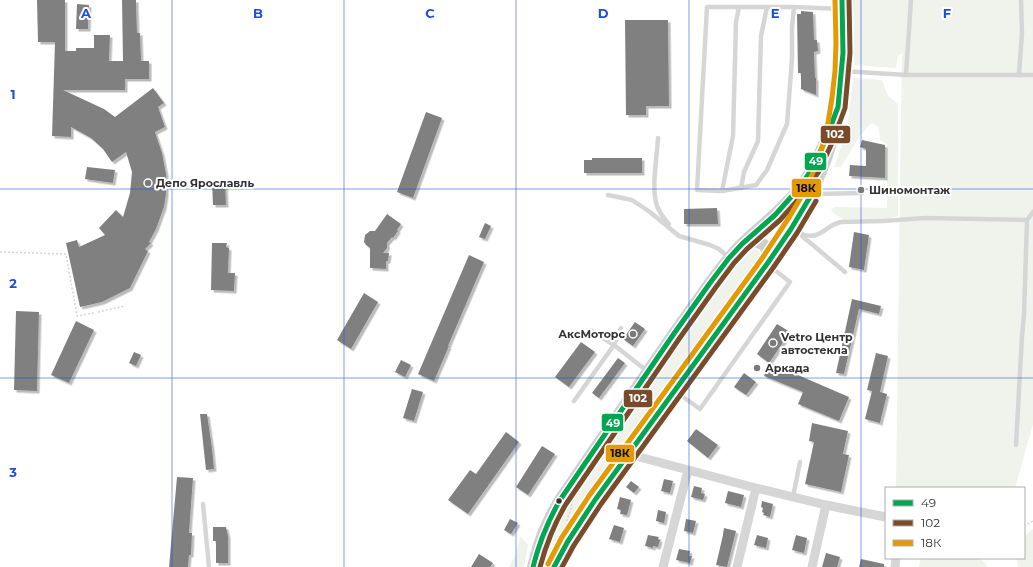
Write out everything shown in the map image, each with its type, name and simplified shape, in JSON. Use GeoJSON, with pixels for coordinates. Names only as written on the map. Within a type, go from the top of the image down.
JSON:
{"type":"FeatureCollection","features":[{"type":"Feature","properties":{"kind":"main road"},"geometry":{"type":"LineString","coordinates":[[554,567],[577,527],[628,454],[767,264],[795,231],[804,207],[822,169],[833,139],[842,71],[843,4]]}},
{"type":"Feature","properties":{"kind":"main road"},"geometry":{"type":"LineString","coordinates":[[533,567],[544,531],[560,500],[692,306],[729,258],[742,244],[775,215],[800,187],[813,167],[838,107]]}},
{"type":"Feature","properties":{"kind":"main road"},"geometry":{"type":"LineString","coordinates":[[800,187],[812,192]]}},
{"type":"Feature","properties":{"kind":"main road"},"geometry":{"type":"LineString","coordinates":[[742,244],[753,240],[764,245],[770,254],[767,264]]}},
{"type":"Feature","properties":{"kind":"street"},"geometry":{"type":"LineString","coordinates":[[628,454],[756,488],[826,505],[885,517]]}},
{"type":"Feature","properties":{"kind":"street"},"geometry":{"type":"LineString","coordinates":[[663,567],[688,470]]}},
{"type":"Feature","properties":{"kind":"street"},"geometry":{"type":"LineString","coordinates":[[737,567],[756,488]]}},
{"type":"Feature","properties":{"kind":"street"},"geometry":{"type":"LineString","coordinates":[[812,567],[826,505]]}},
{"type":"Feature","properties":{"kind":"lane"},"geometry":{"type":"LineString","coordinates":[[906,75],[911,0]]}},
{"type":"Feature","properties":{"kind":"lane"},"geometry":{"type":"LineString","coordinates":[[1019,74],[1022,33],[1021,0]]}},
{"type":"Feature","properties":{"kind":"lane"},"geometry":{"type":"LineString","coordinates":[[794,7],[787,124],[767,170],[756,185],[722,191],[697,190],[707,7],[794,7],[843,4]]}},
{"type":"Feature","properties":{"kind":"lane"},"geometry":{"type":"LineString","coordinates":[[722,191],[733,136],[736,22],[739,7]]}},
{"type":"Feature","properties":{"kind":"lane"},"geometry":{"type":"LineString","coordinates":[[741,188],[744,172],[758,141],[761,36],[767,7]]}},
{"type":"Feature","properties":{"kind":"lane"},"geometry":{"type":"LineString","coordinates":[[842,71],[906,75],[1033,75]]}},
{"type":"Feature","properties":{"kind":"lane"},"geometry":{"type":"LineString","coordinates":[[658,138],[654,190],[657,206],[664,218],[679,236]]}},
{"type":"Feature","properties":{"kind":"lane"},"geometry":{"type":"LineString","coordinates":[[812,192],[816,194],[862,194]]}},
{"type":"Feature","properties":{"kind":"lane"},"geometry":{"type":"LineString","coordinates":[[608,195],[632,200],[650,212],[679,236],[710,245],[719,249],[729,258]]}},
{"type":"Feature","properties":{"kind":"lane"},"geometry":{"type":"LineString","coordinates":[[1016,445],[1024,315],[1027,220],[1033,212]]}},
{"type":"Feature","properties":{"kind":"lane"},"geometry":{"type":"LineString","coordinates":[[795,231],[805,236],[812,236],[822,233],[835,224],[841,222],[925,218],[1027,220]]}},
{"type":"Feature","properties":{"kind":"lane"},"geometry":{"type":"LineString","coordinates":[[795,231],[845,272]]}},
{"type":"Feature","properties":{"kind":"lane"},"geometry":{"type":"LineString","coordinates":[[675,391],[700,409],[790,282],[767,264]]}},
{"type":"Feature","properties":{"kind":"lane"},"geometry":{"type":"LineString","coordinates":[[574,402],[614,345],[621,328]]}},
{"type":"Feature","properties":{"kind":"lane"},"geometry":{"type":"LineString","coordinates":[[590,330],[614,345],[648,372]]}},
{"type":"Feature","properties":{"kind":"lane"},"geometry":{"type":"LineString","coordinates":[[793,497],[800,462]]}},
{"type":"Feature","properties":{"kind":"lane"},"geometry":{"type":"LineString","coordinates":[[203,504],[208,567]]}},
{"type":"Feature","properties":{"kind":"path"},"geometry":{"type":"LineString","coordinates":[[0,252],[66,254],[77,316],[94,313]]}},
{"type":"Feature","properties":{"kind":"path"},"geometry":{"type":"LineString","coordinates":[[98,312],[125,306]]}},
{"type":"Feature","properties":{"kind":"path"},"geometry":{"type":"LineString","coordinates":[[566,525],[574,497]]}},
{"type":"Feature","properties":{"kind":"shaded area"},"geometry":{"type":"Polygon","coordinates":[[[853,0],[1033,0],[1033,424],[1015,487],[896,487],[902,53],[898,56],[896,68],[854,65],[853,0]]]}},
{"type":"Feature","properties":{"kind":"shaded area"},"geometry":{"type":"Polygon","coordinates":[[[853,78],[882,80],[888,96],[898,104],[898,216],[885,219],[844,220],[831,210],[834,207],[887,208],[887,144],[880,140],[879,127],[871,123],[859,137],[841,167],[834,167],[847,131],[853,78]]]}},
{"type":"Feature","properties":{"kind":"shaded area"},"geometry":{"type":"Polygon","coordinates":[[[751,247],[760,252],[762,257],[761,262],[574,525],[548,567],[540,567],[546,541],[561,508],[676,336],[733,262],[743,251],[751,247]]]}},
{"type":"Feature","properties":{"kind":"shaded area"},"geometry":{"type":"Polygon","coordinates":[[[1033,529],[1033,567],[1018,567],[1017,559],[1025,559],[1025,535],[1033,529]]]}},
{"type":"Feature","properties":{"kind":"shaded area"},"geometry":{"type":"Polygon","coordinates":[[[520,536],[528,545],[524,567],[509,567],[516,554],[520,536]]]}},
{"type":"Feature","properties":{"kind":"shaded area"},"geometry":{"type":"Polygon","coordinates":[[[921,559],[981,559],[988,567],[919,567],[921,559]]]}},
{"type":"Feature","properties":{"kind":"building","name":"Депо Ярославль"},"geometry":{"type":"Polygon","coordinates":[[[37,0],[65,0],[65,51],[76,51],[76,48],[94,48],[94,35],[110,35],[109,61],[123,61],[122,0],[136,0],[137,33],[140,33],[141,61],[149,61],[149,79],[125,79],[125,90],[63,90],[104,109],[115,117],[153,88],[164,103],[158,107],[165,127],[155,132],[162,153],[166,174],[166,194],[164,207],[156,229],[149,242],[151,243],[145,249],[148,251],[130,288],[102,302],[80,307],[66,243],[77,240],[79,247],[105,235],[99,228],[116,210],[123,217],[130,193],[132,172],[126,152],[112,162],[103,149],[91,138],[71,127],[71,137],[52,136],[55,42],[38,42],[37,0]]]}},
{"type":"Feature","properties":{"kind":"building"},"geometry":{"type":"Polygon","coordinates":[[[77,4],[89,5],[88,29],[76,29],[77,4]]]}},
{"type":"Feature","properties":{"kind":"building"},"geometry":{"type":"Polygon","coordinates":[[[801,11],[813,12],[814,40],[817,40],[818,51],[814,52],[816,95],[801,89],[801,73],[798,73],[797,14],[801,14],[801,11]]]}},
{"type":"Feature","properties":{"kind":"building"},"geometry":{"type":"Polygon","coordinates":[[[625,20],[668,20],[669,106],[646,106],[646,115],[626,115],[625,20]]]}},
{"type":"Feature","properties":{"kind":"building"},"geometry":{"type":"Polygon","coordinates":[[[426,112],[442,118],[413,198],[397,192],[426,112]]]}},
{"type":"Feature","properties":{"kind":"building"},"geometry":{"type":"Polygon","coordinates":[[[862,140],[885,145],[885,178],[849,176],[850,165],[866,166],[866,149],[860,147],[862,140]]]}},
{"type":"Feature","properties":{"kind":"building"},"geometry":{"type":"Polygon","coordinates":[[[592,158],[642,158],[642,173],[584,173],[584,160],[592,160],[592,158]]]}},
{"type":"Feature","properties":{"kind":"building"},"geometry":{"type":"Polygon","coordinates":[[[87,167],[115,170],[113,183],[85,179],[87,167]]]}},
{"type":"Feature","properties":{"kind":"building"},"geometry":{"type":"Polygon","coordinates":[[[212,180],[225,180],[226,205],[213,205],[212,180]]]}},
{"type":"Feature","properties":{"kind":"building"},"geometry":{"type":"Polygon","coordinates":[[[717,208],[718,224],[684,224],[684,209],[717,208]]]}},
{"type":"Feature","properties":{"kind":"building"},"geometry":{"type":"Polygon","coordinates":[[[387,214],[401,224],[393,238],[392,237],[387,243],[387,248],[383,253],[389,253],[388,261],[386,261],[386,269],[370,268],[370,248],[364,242],[365,235],[370,231],[375,231],[387,214]]]}},
{"type":"Feature","properties":{"kind":"building"},"geometry":{"type":"Polygon","coordinates":[[[485,223],[491,226],[485,239],[479,237],[485,223]]]}},
{"type":"Feature","properties":{"kind":"building"},"geometry":{"type":"Polygon","coordinates":[[[854,232],[869,235],[864,270],[849,267],[854,232]]]}},
{"type":"Feature","properties":{"kind":"building"},"geometry":{"type":"Polygon","coordinates":[[[212,243],[227,243],[226,247],[229,248],[228,273],[235,273],[234,291],[211,290],[212,243]]]}},
{"type":"Feature","properties":{"kind":"building"},"geometry":{"type":"Polygon","coordinates":[[[469,255],[484,262],[434,381],[418,374],[469,255]]]}},
{"type":"Feature","properties":{"kind":"building"},"geometry":{"type":"Polygon","coordinates":[[[364,293],[378,302],[351,349],[337,340],[364,293]]]}},
{"type":"Feature","properties":{"kind":"building"},"geometry":{"type":"Polygon","coordinates":[[[852,299],[881,306],[879,314],[859,309],[844,374],[836,373],[852,299]]]}},
{"type":"Feature","properties":{"kind":"building"},"geometry":{"type":"Polygon","coordinates":[[[16,311],[39,312],[37,391],[14,390],[16,311]]]}},
{"type":"Feature","properties":{"kind":"building"},"geometry":{"type":"Polygon","coordinates":[[[76,321],[94,330],[69,383],[51,375],[76,321]]]}},
{"type":"Feature","properties":{"kind":"building"},"geometry":{"type":"Polygon","coordinates":[[[635,322],[645,329],[633,346],[623,339],[635,322]]]}},
{"type":"Feature","properties":{"kind":"building","name":"Vetro Центр автостекла"},"geometry":{"type":"Polygon","coordinates":[[[777,324],[790,332],[769,363],[757,354],[777,324]]]}},
{"type":"Feature","properties":{"kind":"building"},"geometry":{"type":"Polygon","coordinates":[[[581,342],[595,352],[569,387],[555,377],[581,342]]]}},
{"type":"Feature","properties":{"kind":"building"},"geometry":{"type":"Polygon","coordinates":[[[134,352],[141,355],[136,366],[129,363],[134,352]]]}},
{"type":"Feature","properties":{"kind":"building"},"geometry":{"type":"Polygon","coordinates":[[[876,353],[888,356],[880,392],[887,394],[880,423],[865,419],[872,391],[867,390],[876,353]]]}},
{"type":"Feature","properties":{"kind":"building"},"geometry":{"type":"Polygon","coordinates":[[[618,358],[625,363],[599,398],[592,393],[618,358]]]}},
{"type":"Feature","properties":{"kind":"building"},"geometry":{"type":"Polygon","coordinates":[[[401,360],[411,365],[405,377],[395,372],[401,360]]]}},
{"type":"Feature","properties":{"kind":"building"},"geometry":{"type":"Polygon","coordinates":[[[770,363],[849,397],[839,421],[798,404],[803,392],[764,376],[770,363]]]}},
{"type":"Feature","properties":{"kind":"building"},"geometry":{"type":"Polygon","coordinates":[[[744,373],[756,382],[746,395],[734,387],[744,373]]]}},
{"type":"Feature","properties":{"kind":"building"},"geometry":{"type":"Polygon","coordinates":[[[412,389],[423,392],[414,421],[403,418],[412,389]]]}},
{"type":"Feature","properties":{"kind":"building"},"geometry":{"type":"Polygon","coordinates":[[[200,414],[207,414],[214,469],[206,470],[200,414]]]}},
{"type":"Feature","properties":{"kind":"building"},"geometry":{"type":"Polygon","coordinates":[[[812,423],[848,431],[843,454],[849,455],[841,492],[805,484],[814,442],[809,441],[812,423]]]}},
{"type":"Feature","properties":{"kind":"building"},"geometry":{"type":"Polygon","coordinates":[[[696,429],[718,445],[708,458],[687,441],[696,429]]]}},
{"type":"Feature","properties":{"kind":"building"},"geometry":{"type":"Polygon","coordinates":[[[506,432],[519,442],[468,514],[448,500],[470,470],[476,474],[506,432]]]}},
{"type":"Feature","properties":{"kind":"building"},"geometry":{"type":"Polygon","coordinates":[[[542,446],[555,454],[528,495],[516,487],[542,446]]]}},
{"type":"Feature","properties":{"kind":"building"},"geometry":{"type":"Polygon","coordinates":[[[177,477],[193,478],[189,533],[192,533],[191,555],[189,555],[188,567],[169,567],[177,477]]]}},
{"type":"Feature","properties":{"kind":"building"},"geometry":{"type":"Polygon","coordinates":[[[664,479],[673,481],[670,493],[661,491],[664,479]]]}},
{"type":"Feature","properties":{"kind":"building"},"geometry":{"type":"Polygon","coordinates":[[[631,481],[639,487],[634,493],[626,487],[631,481]]]}},
{"type":"Feature","properties":{"kind":"building"},"geometry":{"type":"Polygon","coordinates":[[[694,486],[702,488],[701,493],[705,494],[703,500],[691,497],[694,486]]]}},
{"type":"Feature","properties":{"kind":"building"},"geometry":{"type":"Polygon","coordinates":[[[728,491],[744,495],[741,507],[725,503],[728,491]]]}},
{"type":"Feature","properties":{"kind":"building"},"geometry":{"type":"Polygon","coordinates":[[[620,497],[631,500],[627,515],[620,514],[621,510],[617,509],[620,497]]]}},
{"type":"Feature","properties":{"kind":"building"},"geometry":{"type":"Polygon","coordinates":[[[762,501],[773,504],[770,517],[763,515],[763,508],[761,507],[762,501]]]}},
{"type":"Feature","properties":{"kind":"building"},"geometry":{"type":"Polygon","coordinates":[[[658,510],[666,512],[664,523],[656,521],[658,510]]]}},
{"type":"Feature","properties":{"kind":"building"},"geometry":{"type":"Polygon","coordinates":[[[510,519],[518,523],[511,534],[504,530],[510,519]]]}},
{"type":"Feature","properties":{"kind":"building"},"geometry":{"type":"Polygon","coordinates":[[[686,519],[696,521],[693,533],[684,531],[686,519]]]}},
{"type":"Feature","properties":{"kind":"building"},"geometry":{"type":"Polygon","coordinates":[[[614,525],[624,528],[620,542],[609,539],[614,525]]]}},
{"type":"Feature","properties":{"kind":"building"},"geometry":{"type":"Polygon","coordinates":[[[213,527],[226,527],[228,536],[228,563],[216,563],[216,541],[213,541],[213,527]]]}},
{"type":"Feature","properties":{"kind":"building"},"geometry":{"type":"Polygon","coordinates":[[[724,528],[736,531],[727,567],[716,565],[724,528]]]}},
{"type":"Feature","properties":{"kind":"building"},"geometry":{"type":"Polygon","coordinates":[[[648,535],[659,537],[658,539],[660,540],[658,547],[653,546],[653,548],[645,546],[648,535]]]}},
{"type":"Feature","properties":{"kind":"building"},"geometry":{"type":"Polygon","coordinates":[[[757,535],[768,538],[766,548],[754,545],[757,535]]]}},
{"type":"Feature","properties":{"kind":"building"},"geometry":{"type":"Polygon","coordinates":[[[796,535],[807,538],[804,553],[792,550],[796,535]]]}},
{"type":"Feature","properties":{"kind":"building"},"geometry":{"type":"Polygon","coordinates":[[[679,549],[690,551],[689,556],[692,556],[690,563],[676,560],[679,549]]]}},
{"type":"Feature","properties":{"kind":"building"},"geometry":{"type":"Polygon","coordinates":[[[826,553],[840,557],[837,567],[822,567],[826,553]]]}},
{"type":"Feature","properties":{"kind":"building"},"geometry":{"type":"Polygon","coordinates":[[[479,554],[493,563],[490,567],[471,567],[479,554]]]}},
{"type":"Feature","properties":{"kind":"building"},"geometry":{"type":"Polygon","coordinates":[[[861,559],[884,564],[884,567],[859,567],[861,559]]]}},
{"type":"Feature","properties":{"kind":"transit line","name":"18К"},"geometry":{"type":"LineString","coordinates":[[548,564],[562,537],[589,496],[761,260],[807,187],[820,155],[827,129],[832,98],[836,43],[835,0]]}},
{"type":"Feature","properties":{"kind":"transit line","name":"49"},"geometry":{"type":"LineString","coordinates":[[533,567],[544,532],[560,500],[673,335],[729,258],[742,244],[775,215],[800,187],[813,167],[838,107],[843,53],[842,0]]}},
{"type":"Feature","properties":{"kind":"transit line","name":"102"},"geometry":{"type":"LineString","coordinates":[[540,567],[551,535],[566,504],[679,339],[734,263],[747,249],[780,220],[805,192],[819,171],[832,143],[845,108],[850,53],[849,0]]}},
{"type":"Feature","properties":{"kind":"transit line","name":"49"},"geometry":{"type":"LineString","coordinates":[[554,567],[568,541],[595,500],[767,264],[791,229],[810,197]]}},
{"type":"Feature","properties":{"kind":"transit line","name":"102"},"geometry":{"type":"LineString","coordinates":[[562,567],[574,545],[601,504],[773,268],[797,233],[816,201]]}},
{"type":"Feature","properties":{"kind":"place","name":"Депо Ярославль"},"geometry":{"type":"Point","coordinates":[148,183]}},
{"type":"Feature","properties":{"kind":"place","name":"Шиномонтаж"},"geometry":{"type":"Point","coordinates":[861,190]}},
{"type":"Feature","properties":{"kind":"place","name":"АксМоторс"},"geometry":{"type":"Point","coordinates":[633,334]}},
{"type":"Feature","properties":{"kind":"place","name":"Vetro Центр автостекла"},"geometry":{"type":"Point","coordinates":[773,343]}},
{"type":"Feature","properties":{"kind":"place","name":"Аркада"},"geometry":{"type":"Point","coordinates":[757,368]}}]}
